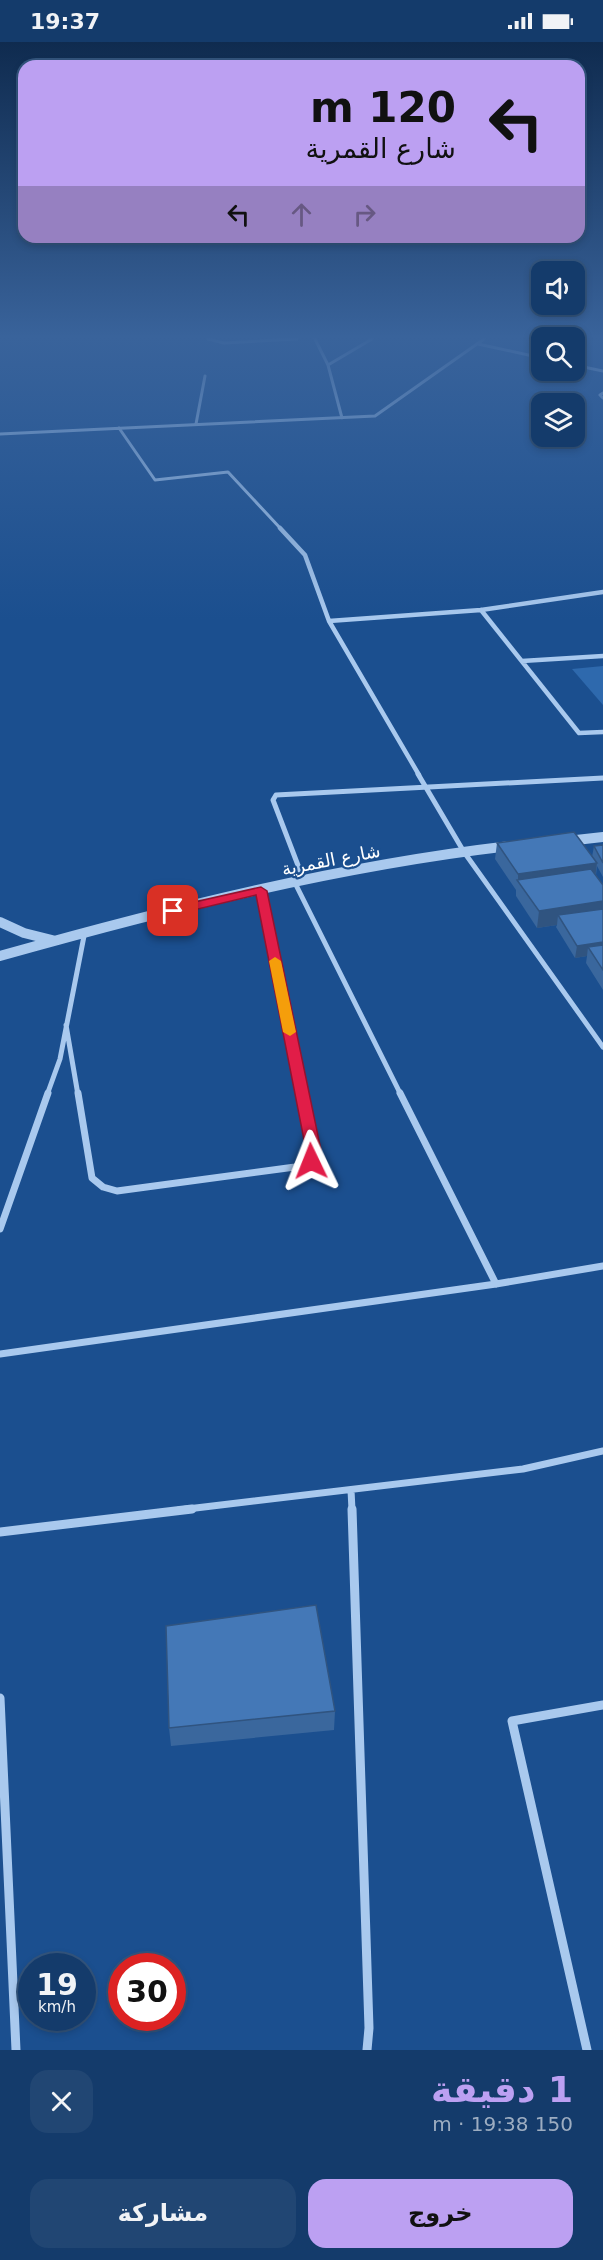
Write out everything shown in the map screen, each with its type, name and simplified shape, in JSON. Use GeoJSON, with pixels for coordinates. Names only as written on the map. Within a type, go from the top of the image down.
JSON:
{"type":"FeatureCollection","features":[{"type":"Feature","properties":{"kind":"street"},"geometry":{"type":"LineString","coordinates":[[0,434],[26,433]]}},
{"type":"Feature","properties":{"kind":"street"},"geometry":{"type":"LineString","coordinates":[[122,433],[155,480],[228,472],[305,555],[329,621],[464,852],[603,1047]]}},
{"type":"Feature","properties":{"kind":"street"},"geometry":{"type":"LineString","coordinates":[[329,621],[481,610],[603,592]]}},
{"type":"Feature","properties":{"kind":"street"},"geometry":{"type":"LineString","coordinates":[[481,610],[579,734],[603,732]]}},
{"type":"Feature","properties":{"kind":"street"},"geometry":{"type":"LineString","coordinates":[[522,661],[603,656]]}},
{"type":"Feature","properties":{"kind":"street"},"geometry":{"type":"LineString","coordinates":[[496,1284],[299,882],[273,800],[276,795],[285,793],[603,778]]}},
{"type":"Feature","properties":{"kind":"street"},"geometry":{"type":"LineString","coordinates":[[556,842],[603,837]]}},
{"type":"Feature","properties":{"kind":"street","name":"شارع القمرية"},"geometry":{"type":"LineString","coordinates":[[0,956],[85,931],[299,882],[464,852],[520,845]]}},
{"type":"Feature","properties":{"kind":"street"},"geometry":{"type":"LineString","coordinates":[[66,1025],[92,1178],[103,1188],[117,1191],[295,1167],[311,1161],[314,1150],[261,891]]}},
{"type":"Feature","properties":{"kind":"street"},"geometry":{"type":"LineString","coordinates":[[0,922],[24,933],[56,940]]}},
{"type":"Feature","properties":{"kind":"street"},"geometry":{"type":"LineString","coordinates":[[0,1229],[60,1059],[85,931]]}},
{"type":"Feature","properties":{"kind":"street"},"geometry":{"type":"LineString","coordinates":[[0,1354],[496,1284],[603,1266]]}},
{"type":"Feature","properties":{"kind":"street"},"geometry":{"type":"LineString","coordinates":[[0,1532],[523,1469],[603,1451]]}},
{"type":"Feature","properties":{"kind":"street"},"geometry":{"type":"LineString","coordinates":[[351,1490],[369,2028],[367,2050]]}},
{"type":"Feature","properties":{"kind":"street"},"geometry":{"type":"LineString","coordinates":[[0,1698],[15,2050]]}},
{"type":"Feature","properties":{"kind":"street"},"geometry":{"type":"LineString","coordinates":[[587,2050],[512,1721],[603,1705]]}},
{"type":"Feature","properties":{"kind":"shaded area"},"geometry":{"type":"Polygon","coordinates":[[[603,666],[603,705],[572,669],[603,666]]]}},
{"type":"Feature","properties":{"kind":"building"},"geometry":{"type":"Polygon","coordinates":[[[574,832],[597,863],[518,874],[497,843],[574,832]]]}},
{"type":"Feature","properties":{"kind":"building"},"geometry":{"type":"Polygon","coordinates":[[[603,845],[603,863],[594,846],[603,845]]]}},
{"type":"Feature","properties":{"kind":"building"},"geometry":{"type":"Polygon","coordinates":[[[591,869],[603,885],[603,901],[539,911],[517,880],[591,869]]]}},
{"type":"Feature","properties":{"kind":"building"},"geometry":{"type":"Polygon","coordinates":[[[603,909],[603,942],[577,946],[558,915],[603,909]]]}},
{"type":"Feature","properties":{"kind":"building"},"geometry":{"type":"Polygon","coordinates":[[[603,945],[603,970],[588,947],[603,945]]]}},
{"type":"Feature","properties":{"kind":"building"},"geometry":{"type":"Polygon","coordinates":[[[316,1605],[335,1711],[169,1728],[166,1626],[316,1605]]]}},
{"type":"Feature","properties":{"kind":"slow traffic"},"geometry":{"type":"LineString","coordinates":[[275,961],[290,1032]]}},
{"type":"Feature","properties":{"kind":"route"},"geometry":{"type":"LineString","coordinates":[[173,911],[261,891],[314,1150],[311,1161]]}}]}
